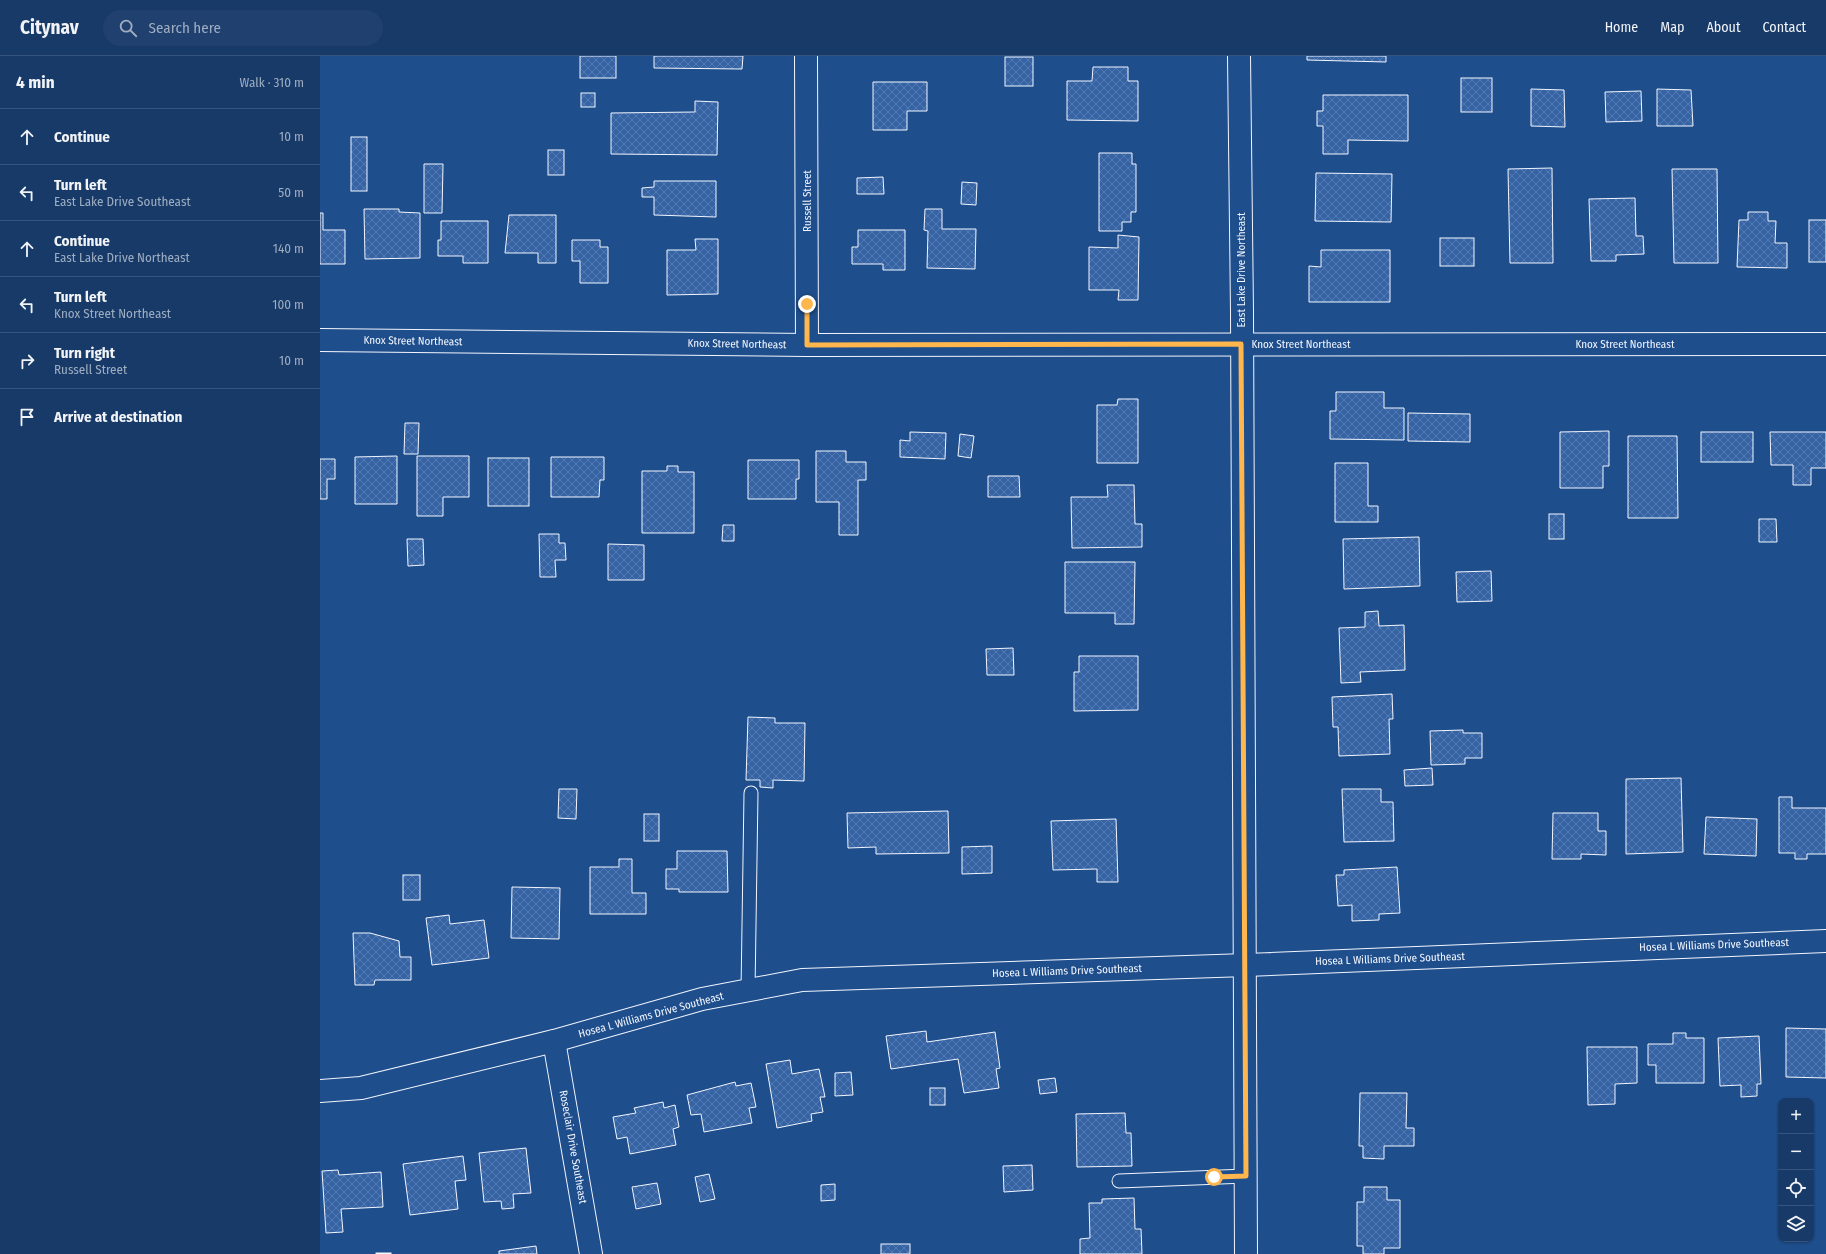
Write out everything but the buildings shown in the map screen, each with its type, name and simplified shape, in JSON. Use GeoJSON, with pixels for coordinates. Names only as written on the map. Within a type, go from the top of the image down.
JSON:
{"type":"FeatureCollection","features":[{"type":"Feature","properties":{"kind":"street","name":"Russell Street"},"geometry":{"type":"LineString","coordinates":[[806,56],[807,345]]}},
{"type":"Feature","properties":{"kind":"street","name":"East Lake Drive Northeast"},"geometry":{"type":"LineString","coordinates":[[1239,56],[1246,965],[1246,1254]]}},
{"type":"Feature","properties":{"kind":"street","name":"Knox Street Northeast"},"geometry":{"type":"LineString","coordinates":[[320,340],[807,345],[1826,344]]}},
{"type":"Feature","properties":{"kind":"street","name":"Hosea L Williams Drive Southeast"},"geometry":{"type":"LineString","coordinates":[[320,1091],[361,1088],[554,1041],[702,999],[802,980],[1246,965],[1826,941]]}},
{"type":"Feature","properties":{"kind":"street","name":"Roseclair Drive Southeast"},"geometry":{"type":"LineString","coordinates":[[554,1041],[591,1254]]}},
{"type":"Feature","properties":{"kind":"lane"},"geometry":{"type":"LineString","coordinates":[[748,990],[751,793]]}},
{"type":"Feature","properties":{"kind":"lane"},"geometry":{"type":"LineString","coordinates":[[1119,1181],[1246,1176]]}},
{"type":"Feature","properties":{"kind":"route"},"geometry":{"type":"LineString","coordinates":[[807,304],[807,345],[1241,344],[1246,965],[1246,1176],[1214,1177]]}}]}
